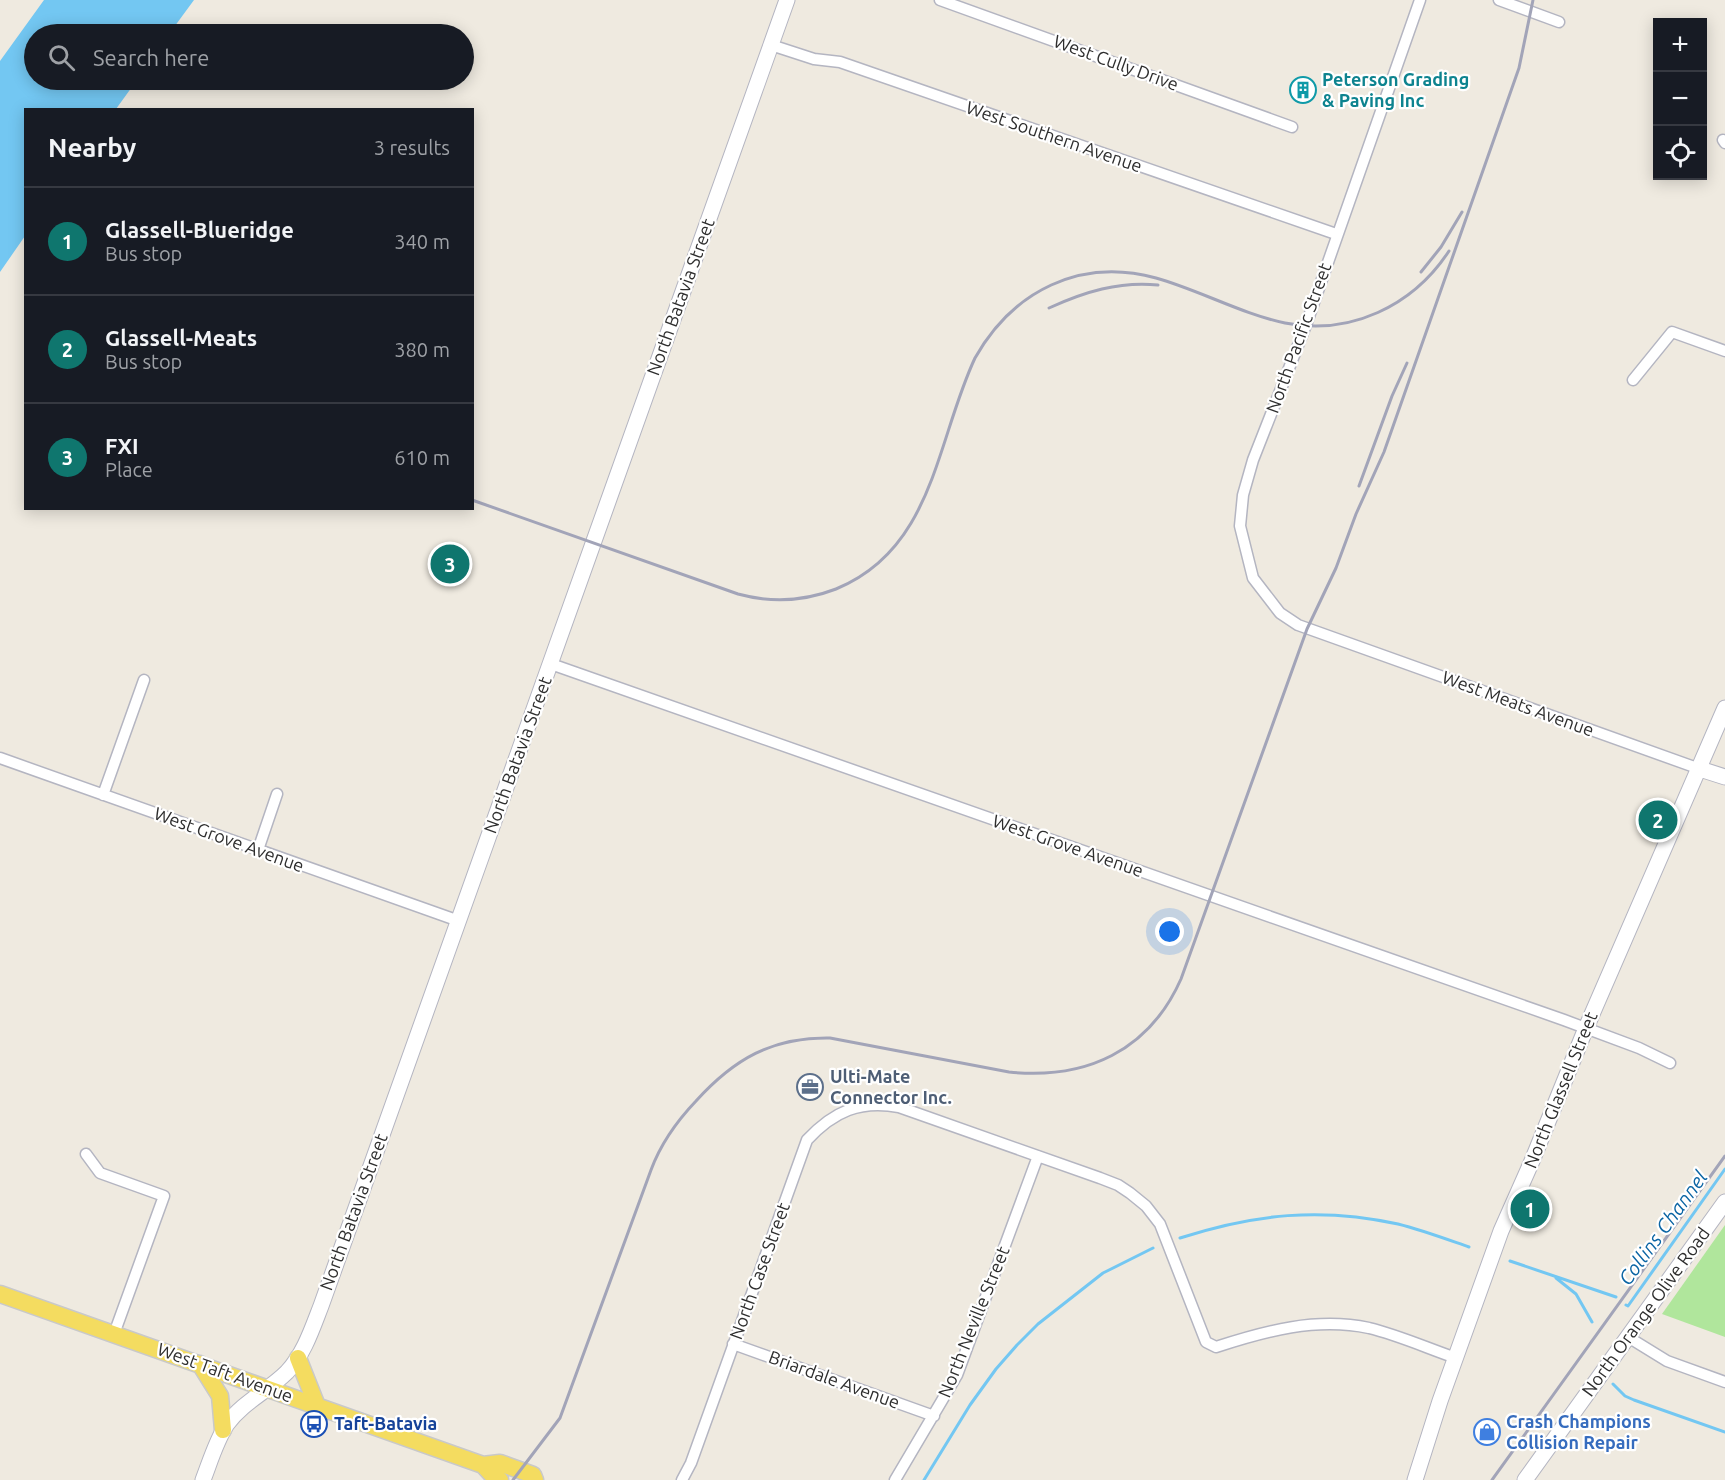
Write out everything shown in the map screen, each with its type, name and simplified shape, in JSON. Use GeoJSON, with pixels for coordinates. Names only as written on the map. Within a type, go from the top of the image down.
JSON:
{"type":"FeatureCollection","features":[{"type":"Feature","properties":{"kind":"main road","name":"North Batavia Street"},"geometry":{"type":"LineString","coordinates":[[203,1480],[223,1430],[238,1411],[288,1371],[305,1345],[321,1306],[788,0]]}},
{"type":"Feature","properties":{"kind":"main road","name":"North Glassell Street"},"geometry":{"type":"LineString","coordinates":[[1415,1480],[1493,1252],[1586,1028],[1725,708]]}},
{"type":"Feature","properties":{"kind":"main road"},"geometry":{"type":"LineString","coordinates":[[1700,769],[1725,777]]}},
{"type":"Feature","properties":{"kind":"main road","name":"North Orange Olive Road"},"geometry":{"type":"LineString","coordinates":[[1525,1480],[1725,1202]]}},
{"type":"Feature","properties":{"kind":"main road","name":"West Taft Avenue"},"geometry":{"type":"LineString","coordinates":[[0,1294],[483,1465],[500,1463],[533,1475],[535,1480]]}},
{"type":"Feature","properties":{"kind":"main road"},"geometry":{"type":"LineString","coordinates":[[298,1358],[317,1406]]}},
{"type":"Feature","properties":{"kind":"main road"},"geometry":{"type":"LineString","coordinates":[[200,1364],[220,1396],[223,1430]]}},
{"type":"Feature","properties":{"kind":"main road","name":"West Taft Avenue"},"geometry":{"type":"LineString","coordinates":[[483,1465],[495,1478],[500,1480]]}},
{"type":"Feature","properties":{"kind":"street","name":"West Cully Drive"},"geometry":{"type":"LineString","coordinates":[[940,0],[1292,127]]}},
{"type":"Feature","properties":{"kind":"street","name":"North Pacific Street"},"geometry":{"type":"LineString","coordinates":[[1337,640],[1298,625],[1280,613],[1253,578],[1240,526],[1243,495],[1253,460],[1306,326],[1336,234],[1420,0]]}},
{"type":"Feature","properties":{"kind":"street"},"geometry":{"type":"LineString","coordinates":[[1499,0],[1559,22]]}},
{"type":"Feature","properties":{"kind":"street","name":"West Southern Avenue"},"geometry":{"type":"LineString","coordinates":[[771,45],[814,59],[840,62],[1336,234]]}},
{"type":"Feature","properties":{"kind":"street"},"geometry":{"type":"LineString","coordinates":[[1633,380],[1671,332],[1725,351]]}},
{"type":"Feature","properties":{"kind":"street","name":"West Meats Avenue"},"geometry":{"type":"LineString","coordinates":[[1337,640],[1700,769]]}},
{"type":"Feature","properties":{"kind":"street","name":"West Grove Avenue"},"geometry":{"type":"LineString","coordinates":[[551,664],[1586,1028],[1670,1063]]}},
{"type":"Feature","properties":{"kind":"street"},"geometry":{"type":"LineString","coordinates":[[103,795],[144,680]]}},
{"type":"Feature","properties":{"kind":"street","name":"West Grove Avenue"},"geometry":{"type":"LineString","coordinates":[[0,758],[459,921]]}},
{"type":"Feature","properties":{"kind":"street"},"geometry":{"type":"LineString","coordinates":[[258,850],[278,794]]}},
{"type":"Feature","properties":{"kind":"street","name":"North Case Street"},"geometry":{"type":"LineString","coordinates":[[682,1480],[691,1463],[807,1140],[822,1124],[839,1113],[880,1104],[899,1107],[942,1120],[1038,1156]]}},
{"type":"Feature","properties":{"kind":"street"},"geometry":{"type":"LineString","coordinates":[[86,1154],[100,1173],[164,1196],[114,1334]]}},
{"type":"Feature","properties":{"kind":"street"},"geometry":{"type":"LineString","coordinates":[[1038,1156],[1118,1185],[1146,1206],[1160,1224],[1206,1342],[1210,1346],[1216,1347],[1262,1332],[1313,1323],[1367,1328],[1456,1358]]}},
{"type":"Feature","properties":{"kind":"street","name":"North Neville Street"},"geometry":{"type":"LineString","coordinates":[[895,1480],[957,1375],[1038,1156]]}},
{"type":"Feature","properties":{"kind":"street"},"geometry":{"type":"LineString","coordinates":[[1628,1337],[1667,1361],[1725,1382]]}},
{"type":"Feature","properties":{"kind":"street","name":"Briardale Avenue"},"geometry":{"type":"LineString","coordinates":[[733,1344],[934,1416]]}},
{"type":"Feature","properties":{"kind":"green space"},"geometry":{"type":"Polygon","coordinates":[[[1725,1225],[1725,1337],[1662,1314],[1725,1225]]]}},
{"type":"Feature","properties":{"kind":"water"},"geometry":{"type":"Polygon","coordinates":[[[44,0],[194,0],[176,24],[27,24],[44,0]]]}},
{"type":"Feature","properties":{"kind":"water"},"geometry":{"type":"Polygon","coordinates":[[[24,28],[24,90],[130,90],[117,108],[24,108],[24,237],[0,272],[0,61],[24,28]]]}},
{"type":"Feature","properties":{"kind":"waterway","name":"Collins Channel"},"geometry":{"type":"LineString","coordinates":[[1626,1305],[1628,1306],[1725,1169]]}},
{"type":"Feature","properties":{"kind":"waterway","name":"Collins Channel"},"geometry":{"type":"LineString","coordinates":[[1180,1238],[1234,1223],[1315,1215],[1370,1219],[1398,1224],[1469,1247]]}},
{"type":"Feature","properties":{"kind":"waterway","name":"Collins Channel"},"geometry":{"type":"LineString","coordinates":[[924,1480],[970,1405],[1017,1345],[1038,1324],[1103,1273],[1153,1248]]}},
{"type":"Feature","properties":{"kind":"waterway","name":"Collins Channel"},"geometry":{"type":"LineString","coordinates":[[1510,1261],[1616,1297]]}},
{"type":"Feature","properties":{"kind":"waterway"},"geometry":{"type":"LineString","coordinates":[[1556,1278],[1576,1294],[1592,1322]]}},
{"type":"Feature","properties":{"kind":"waterway"},"geometry":{"type":"LineString","coordinates":[[1613,1384],[1625,1396],[1634,1400],[1725,1432]]}},
{"type":"Feature","properties":{"kind":"railway"},"geometry":{"type":"LineString","coordinates":[[513,1480],[560,1418],[659,1151],[689,1109],[710,1086],[740,1062],[772,1046],[809,1039],[830,1038],[1009,1072],[1064,1071],[1112,1056],[1133,1042],[1168,1004],[1181,979],[1307,629],[1336,568],[1356,514],[1384,452],[1519,68],[1533,0]]}},
{"type":"Feature","properties":{"kind":"railway"},"geometry":{"type":"LineString","coordinates":[[1421,272],[1441,247],[1462,212]]}},
{"type":"Feature","properties":{"kind":"railway"},"geometry":{"type":"LineString","coordinates":[[474,501],[738,594],[775,600],[824,593],[869,571],[894,548],[913,520],[928,490],[975,358],[991,334],[1009,314],[1029,298],[1051,285],[1075,276],[1101,272],[1128,273],[1172,283],[1269,319],[1309,326],[1333,325],[1378,312],[1398,301],[1417,287],[1449,251]]}},
{"type":"Feature","properties":{"kind":"railway"},"geometry":{"type":"LineString","coordinates":[[1049,308],[1075,297],[1116,286],[1158,285]]}},
{"type":"Feature","properties":{"kind":"railway"},"geometry":{"type":"LineString","coordinates":[[1359,486],[1392,396],[1407,363]]}},
{"type":"Feature","properties":{"kind":"railway"},"geometry":{"type":"LineString","coordinates":[[1492,1480],[1725,1156]]}},
{"type":"Feature","properties":{"kind":"place","name":"Peterson Grading & Paving Inc"},"geometry":{"type":"Point","coordinates":[1303,90]}},
{"type":"Feature","properties":{"kind":"place","name":"FXI"},"geometry":{"type":"Point","coordinates":[450,564]}},
{"type":"Feature","properties":{"kind":"place","name":"Glassell-Meats"},"geometry":{"type":"Point","coordinates":[1658,820]}},
{"type":"Feature","properties":{"kind":"place","name":"Ulti-Mate Connector Inc."},"geometry":{"type":"Point","coordinates":[810,1087]}},
{"type":"Feature","properties":{"kind":"place","name":"Glassell-Blueridge"},"geometry":{"type":"Point","coordinates":[1530,1209]}},
{"type":"Feature","properties":{"kind":"place","name":"Taft-Batavia"},"geometry":{"type":"Point","coordinates":[314,1424]}},
{"type":"Feature","properties":{"kind":"place","name":"Crash Champions Collision Repair"},"geometry":{"type":"Point","coordinates":[1487,1432]}}]}
